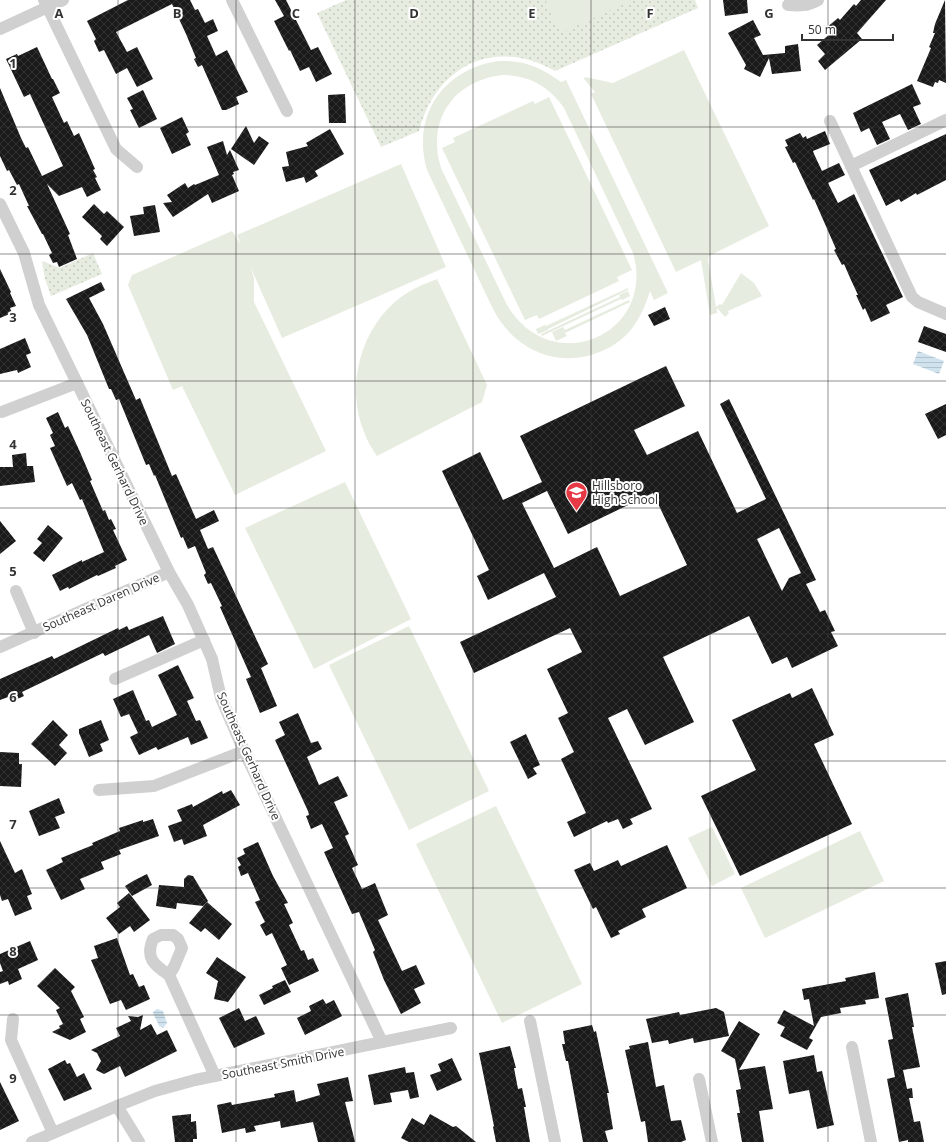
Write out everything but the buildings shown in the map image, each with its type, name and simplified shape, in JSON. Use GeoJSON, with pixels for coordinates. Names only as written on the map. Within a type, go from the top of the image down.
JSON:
{"type":"FeatureCollection","features":[{"type":"Feature","properties":{"kind":"street"},"geometry":{"type":"LineString","coordinates":[[0,29],[46,4],[63,0]]}},
{"type":"Feature","properties":{"kind":"street"},"geometry":{"type":"LineString","coordinates":[[232,0],[286,111]]}},
{"type":"Feature","properties":{"kind":"street"},"geometry":{"type":"LineString","coordinates":[[788,5],[802,6],[811,4],[818,0]]}},
{"type":"Feature","properties":{"kind":"street"},"geometry":{"type":"LineString","coordinates":[[46,4],[116,149],[137,167]]}},
{"type":"Feature","properties":{"kind":"street"},"geometry":{"type":"LineString","coordinates":[[851,166],[946,120]]}},
{"type":"Feature","properties":{"kind":"street"},"geometry":{"type":"LineString","coordinates":[[830,122],[912,297],[918,302],[946,314]]}},
{"type":"Feature","properties":{"kind":"street","name":"Southeast Gerhard Drive"},"geometry":{"type":"LineString","coordinates":[[0,204],[24,253],[39,305],[169,572],[188,606],[204,640],[212,659],[221,698],[244,751],[382,1042]]}},
{"type":"Feature","properties":{"kind":"street"},"geometry":{"type":"LineString","coordinates":[[2,412],[77,383]]}},
{"type":"Feature","properties":{"kind":"street","name":"Southeast Daren Drive"},"geometry":{"type":"LineString","coordinates":[[0,647],[169,572]]}},
{"type":"Feature","properties":{"kind":"street","name":"Southeast Daren Drive"},"geometry":{"type":"LineString","coordinates":[[16,591],[34,633]]}},
{"type":"Feature","properties":{"kind":"street"},"geometry":{"type":"LineString","coordinates":[[115,679],[204,640]]}},
{"type":"Feature","properties":{"kind":"street"},"geometry":{"type":"LineString","coordinates":[[100,790],[154,786],[244,751]]}},
{"type":"Feature","properties":{"kind":"street"},"geometry":{"type":"LineString","coordinates":[[169,975],[215,1076]]}},
{"type":"Feature","properties":{"kind":"street"},"geometry":{"type":"LineString","coordinates":[[13,1019],[11,1040],[53,1133]]}},
{"type":"Feature","properties":{"kind":"street"},"geometry":{"type":"LineString","coordinates":[[530,1021],[555,1142]]}},
{"type":"Feature","properties":{"kind":"street","name":"Southeast Smith Drive"},"geometry":{"type":"LineString","coordinates":[[32,1142],[155,1091],[195,1080],[451,1028]]}},
{"type":"Feature","properties":{"kind":"street"},"geometry":{"type":"LineString","coordinates":[[852,1047],[871,1142]]}},
{"type":"Feature","properties":{"kind":"street"},"geometry":{"type":"LineString","coordinates":[[699,1079],[712,1142]]}},
{"type":"Feature","properties":{"kind":"street"},"geometry":{"type":"LineString","coordinates":[[117,1106],[139,1142]]}},
{"type":"Feature","properties":{"kind":"shaded area"},"geometry":{"type":"Polygon","coordinates":[[[346,0],[695,0],[698,8],[555,71],[533,61],[511,57],[490,58],[471,64],[454,74],[439,89],[427,108],[419,131],[381,147],[317,13],[346,0]]]}},
{"type":"Feature","properties":{"kind":"shaded area"},"geometry":{"type":"Polygon","coordinates":[[[546,0],[633,0],[561,33],[547,7],[546,0]]]}},
{"type":"Feature","properties":{"kind":"shaded area"},"geometry":{"type":"Polygon","coordinates":[[[684,50],[769,226],[709,256],[708,260],[716,307],[720,304],[722,305],[741,273],[754,283],[762,296],[728,311],[729,313],[725,317],[717,308],[717,313],[710,315],[701,260],[676,272],[591,94],[595,92],[584,79],[585,77],[613,83],[684,50]]]}},
{"type":"Feature","properties":{"kind":"shaded area"},"geometry":{"type":"Polygon","coordinates":[[[498,61],[524,63],[539,68],[561,82],[566,80],[668,293],[654,300],[650,291],[636,323],[626,335],[611,347],[586,356],[570,358],[554,357],[525,345],[513,336],[493,309],[427,170],[423,150],[424,131],[428,114],[436,98],[447,85],[461,74],[479,66],[498,61]],[[503,75],[486,78],[471,85],[458,94],[448,105],[441,119],[437,134],[437,150],[441,168],[506,303],[525,327],[548,340],[572,343],[595,338],[615,325],[629,306],[636,282],[633,253],[564,108],[545,88],[522,77],[503,75]]]}},
{"type":"Feature","properties":{"kind":"shaded area"},"geometry":{"type":"Polygon","coordinates":[[[549,97],[632,270],[617,277],[619,281],[539,319],[537,315],[525,320],[442,148],[455,142],[453,138],[533,101],[535,104],[549,97]]]}},
{"type":"Feature","properties":{"kind":"shaded area"},"geometry":{"type":"Polygon","coordinates":[[[401,164],[446,267],[282,338],[250,266],[254,278],[254,302],[326,451],[235,495],[182,386],[173,390],[128,285],[132,275],[232,231],[241,245],[237,235],[401,164]]]}},
{"type":"Feature","properties":{"kind":"shaded area"},"geometry":{"type":"Polygon","coordinates":[[[93,253],[102,274],[51,296],[45,279],[42,261],[60,268],[93,253]]]}},
{"type":"Feature","properties":{"kind":"shaded area"},"geometry":{"type":"Polygon","coordinates":[[[437,279],[487,385],[482,402],[377,456],[371,448],[358,414],[356,395],[360,358],[376,324],[387,309],[409,292],[437,279]]]}},
{"type":"Feature","properties":{"kind":"shaded area"},"geometry":{"type":"Polygon","coordinates":[[[628,288],[628,290],[538,334],[536,329],[545,325],[546,326],[628,288]]]}},
{"type":"Feature","properties":{"kind":"shaded area"},"geometry":{"type":"Polygon","coordinates":[[[628,291],[630,296],[542,336],[541,334],[620,297],[619,295],[628,291]]]}},
{"type":"Feature","properties":{"kind":"shaded area"},"geometry":{"type":"Polygon","coordinates":[[[629,300],[630,302],[565,333],[567,336],[556,341],[552,332],[563,327],[565,330],[629,300]]]}},
{"type":"Feature","properties":{"kind":"shaded area"},"geometry":{"type":"Polygon","coordinates":[[[345,482],[411,619],[314,669],[245,528],[345,482]]]}},
{"type":"Feature","properties":{"kind":"shaded area"},"geometry":{"type":"Polygon","coordinates":[[[409,626],[489,791],[409,830],[329,665],[409,626]]]}},
{"type":"Feature","properties":{"kind":"shaded area"},"geometry":{"type":"Polygon","coordinates":[[[496,806],[582,984],[502,1023],[416,844],[496,806]]]}},
{"type":"Feature","properties":{"kind":"shaded area"},"geometry":{"type":"Polygon","coordinates":[[[712,827],[735,874],[712,886],[688,838],[712,827]]]}},
{"type":"Feature","properties":{"kind":"shaded area"},"geometry":{"type":"Polygon","coordinates":[[[860,831],[884,881],[765,938],[741,888],[860,831]]]}},
{"type":"Feature","properties":{"kind":"water"},"geometry":{"type":"Polygon","coordinates":[[[918,351],[944,361],[939,374],[913,364],[918,351]]]}},
{"type":"Feature","properties":{"kind":"water"},"geometry":{"type":"Polygon","coordinates":[[[157,1009],[163,1011],[167,1023],[163,1028],[159,1026],[153,1014],[153,1012],[157,1009]]]}},
{"type":"Feature","properties":{"kind":"place","name":"Hillsboro High School"},"geometry":{"type":"Point","coordinates":[577,512]}}]}
